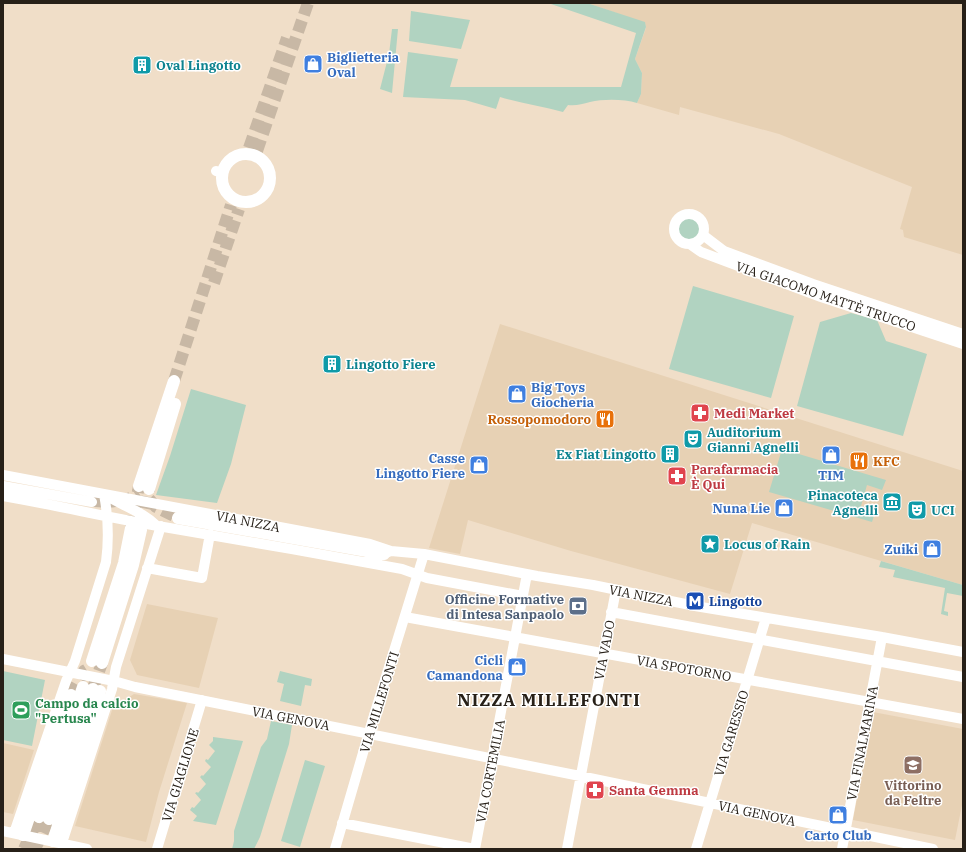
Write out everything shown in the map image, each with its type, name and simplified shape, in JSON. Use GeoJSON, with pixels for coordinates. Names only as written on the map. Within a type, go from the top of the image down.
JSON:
{"type":"FeatureCollection","features":[{"type":"Feature","properties":{"kind":"main road"},"geometry":{"type":"LineString","coordinates":[[252,152],[262,160],[268,168],[270,179],[268,186],[266,192],[255,200],[236,204],[228,195],[219,172],[231,158],[252,152]]}},
{"type":"Feature","properties":{"kind":"main road"},"geometry":{"type":"LineString","coordinates":[[144,487],[178,382]]}},
{"type":"Feature","properties":{"kind":"main road"},"geometry":{"type":"LineString","coordinates":[[178,518],[387,552]]}},
{"type":"Feature","properties":{"kind":"main road"},"geometry":{"type":"LineString","coordinates":[[97,662],[124,563],[136,529]]}},
{"type":"Feature","properties":{"kind":"main road"},"geometry":{"type":"LineString","coordinates":[[44,818],[92,689],[97,706],[57,842]]}},
{"type":"Feature","properties":{"kind":"main road"},"geometry":{"type":"LineString","coordinates":[[19,834],[72,695]]}},
{"type":"Feature","properties":{"kind":"street"},"geometry":{"type":"LineString","coordinates":[[691,214],[699,218],[704,224],[704,235],[698,242],[691,244],[681,242],[674,232],[675,225],[681,217],[691,214]]}},
{"type":"Feature","properties":{"kind":"street","name":"VIA GIACOMO MATTÈ TRUCCO"},"geometry":{"type":"LineString","coordinates":[[704,235],[724,250],[768,268],[823,288],[963,334]]}},
{"type":"Feature","properties":{"kind":"street","name":"VIA GIACOMO MATTÈ TRUCCO"},"geometry":{"type":"LineString","coordinates":[[691,244],[701,252],[821,297],[963,344]]}},
{"type":"Feature","properties":{"kind":"street","name":"VIA NIZZA"},"geometry":{"type":"LineString","coordinates":[[3,475],[370,544],[387,552],[424,554],[593,585],[695,606],[963,652]]}},
{"type":"Feature","properties":{"kind":"street"},"geometry":{"type":"LineString","coordinates":[[3,486],[92,502]]}},
{"type":"Feature","properties":{"kind":"street"},"geometry":{"type":"LineString","coordinates":[[19,834],[66,682],[106,562],[107,516],[104,494]]}},
{"type":"Feature","properties":{"kind":"street","name":"VIA NIZZA"},"geometry":{"type":"LineString","coordinates":[[104,494],[125,506],[146,515],[159,526]]}},
{"type":"Feature","properties":{"kind":"street","name":"VIA NIZZA"},"geometry":{"type":"LineString","coordinates":[[3,496],[159,526],[402,569],[427,578],[523,596]]}},
{"type":"Feature","properties":{"kind":"street"},"geometry":{"type":"LineString","coordinates":[[57,842],[114,681],[116,667],[159,526]]}},
{"type":"Feature","properties":{"kind":"street"},"geometry":{"type":"LineString","coordinates":[[147,568],[202,578],[210,534]]}},
{"type":"Feature","properties":{"kind":"street","name":"VIA NIZZA"},"geometry":{"type":"LineString","coordinates":[[365,562],[387,552]]}},
{"type":"Feature","properties":{"kind":"street","name":"VIA MILLEFONTI"},"geometry":{"type":"LineString","coordinates":[[335,849],[424,554]]}},
{"type":"Feature","properties":{"kind":"street","name":"VIA CORTEMILIA"},"geometry":{"type":"LineString","coordinates":[[475,849],[527,574]]}},
{"type":"Feature","properties":{"kind":"street","name":"VIA VADO"},"geometry":{"type":"LineString","coordinates":[[580,776],[615,595]]}},
{"type":"Feature","properties":{"kind":"street"},"geometry":{"type":"LineString","coordinates":[[611,612],[963,677]]}},
{"type":"Feature","properties":{"kind":"street","name":"VIA SPOTORNO"},"geometry":{"type":"LineString","coordinates":[[405,617],[963,719]]}},
{"type":"Feature","properties":{"kind":"street","name":"VIA GARESSIO"},"geometry":{"type":"LineString","coordinates":[[696,849],[766,618]]}},
{"type":"Feature","properties":{"kind":"street","name":"VIA FINALMARINA"},"geometry":{"type":"LineString","coordinates":[[842,849],[882,637]]}},
{"type":"Feature","properties":{"kind":"street","name":"VIA GENOVA"},"geometry":{"type":"LineString","coordinates":[[3,659],[114,681],[136,688],[580,776],[933,849]]}},
{"type":"Feature","properties":{"kind":"street","name":"VIA GIAGLIONE"},"geometry":{"type":"LineString","coordinates":[[157,849],[202,700]]}},
{"type":"Feature","properties":{"kind":"street"},"geometry":{"type":"LineString","coordinates":[[567,849],[580,776]]}},
{"type":"Feature","properties":{"kind":"street"},"geometry":{"type":"LineString","coordinates":[[342,823],[475,849]]}},
{"type":"Feature","properties":{"kind":"street"},"geometry":{"type":"LineString","coordinates":[[3,831],[88,849]]}},
{"type":"Feature","properties":{"kind":"shaded area"},"geometry":{"type":"Polygon","coordinates":[[[587,3],[963,3],[963,255],[904,237],[903,230],[900,229],[912,187],[779,134],[680,107],[679,115],[637,103],[641,94],[642,73],[635,59],[646,28],[645,23],[587,3]]]}},
{"type":"Feature","properties":{"kind":"shaded area"},"geometry":{"type":"Polygon","coordinates":[[[500,324],[963,471],[963,585],[752,523],[730,594],[571,551],[468,520],[460,554],[429,548],[500,324]]]}},
{"type":"Feature","properties":{"kind":"shaded area"},"geometry":{"type":"Polygon","coordinates":[[[147,604],[218,618],[199,688],[137,675],[130,660],[147,604]]]}},
{"type":"Feature","properties":{"kind":"shaded area"},"geometry":{"type":"Polygon","coordinates":[[[134,694],[187,703],[159,792],[146,842],[75,826],[113,707],[134,694]]]}},
{"type":"Feature","properties":{"kind":"shaded area","name":"Vittorino da Feltre"},"geometry":{"type":"Polygon","coordinates":[[[873,712],[963,729],[963,800],[955,840],[853,820],[873,712]]]}},
{"type":"Feature","properties":{"kind":"shaded area"},"geometry":{"type":"Polygon","coordinates":[[[3,743],[34,750],[13,814],[3,812],[3,743]]]}},
{"type":"Feature","properties":{"kind":"green space"},"geometry":{"type":"Polygon","coordinates":[[[548,3],[587,3],[645,22],[646,27],[635,59],[642,73],[641,94],[637,103],[620,100],[595,101],[568,105],[563,112],[500,97],[496,109],[465,100],[403,97],[408,52],[458,59],[450,87],[621,87],[636,33],[548,3]]]}},
{"type":"Feature","properties":{"kind":"green space"},"geometry":{"type":"Polygon","coordinates":[[[411,11],[470,20],[461,49],[409,41],[411,11]]]}},
{"type":"Feature","properties":{"kind":"green space"},"geometry":{"type":"Polygon","coordinates":[[[392,29],[398,29],[392,93],[380,89],[389,54],[392,29]]]}},
{"type":"Feature","properties":{"kind":"green space"},"geometry":{"type":"Polygon","coordinates":[[[690,217],[698,221],[702,229],[698,237],[690,241],[682,237],[678,229],[682,221],[690,217]]]}},
{"type":"Feature","properties":{"kind":"green space"},"geometry":{"type":"Polygon","coordinates":[[[693,286],[794,316],[771,398],[669,369],[693,286]]]}},
{"type":"Feature","properties":{"kind":"green space"},"geometry":{"type":"Polygon","coordinates":[[[851,313],[877,320],[886,341],[927,354],[903,436],[797,406],[820,322],[851,313]]]}},
{"type":"Feature","properties":{"kind":"green space"},"geometry":{"type":"Polygon","coordinates":[[[191,389],[246,405],[231,464],[217,503],[156,495],[191,389]]]}},
{"type":"Feature","properties":{"kind":"green space"},"geometry":{"type":"Polygon","coordinates":[[[782,449],[886,480],[882,490],[867,485],[861,506],[876,510],[872,522],[769,492],[782,449]]]}},
{"type":"Feature","properties":{"kind":"green space"},"geometry":{"type":"Polygon","coordinates":[[[881,561],[963,585],[963,596],[947,593],[944,611],[948,612],[948,616],[941,614],[945,588],[893,577],[895,570],[879,567],[881,561]]]}},
{"type":"Feature","properties":{"kind":"green space","name":"Campo da calcio \"Pertusa\""},"geometry":{"type":"Polygon","coordinates":[[[3,671],[45,680],[32,746],[3,740],[3,671]]]}},
{"type":"Feature","properties":{"kind":"green space"},"geometry":{"type":"Polygon","coordinates":[[[280,671],[312,679],[311,686],[305,685],[301,706],[280,701],[284,684],[277,682],[280,671]]]}},
{"type":"Feature","properties":{"kind":"green space"},"geometry":{"type":"Polygon","coordinates":[[[271,721],[292,725],[289,744],[260,837],[254,849],[232,849],[234,831],[261,747],[267,739],[271,721]]]}},
{"type":"Feature","properties":{"kind":"green space"},"geometry":{"type":"Polygon","coordinates":[[[213,737],[243,741],[216,825],[193,821],[197,816],[190,810],[192,807],[194,808],[201,800],[195,793],[198,793],[206,784],[200,777],[202,775],[203,776],[211,767],[205,761],[206,759],[208,760],[215,751],[209,745],[213,741],[213,737]]]}},
{"type":"Feature","properties":{"kind":"green space"},"geometry":{"type":"Polygon","coordinates":[[[305,760],[325,766],[300,847],[281,841],[305,760]]]}},
{"type":"Feature","properties":{"kind":"tunnel"},"geometry":{"type":"LineString","coordinates":[[257,151],[308,3]]}},
{"type":"Feature","properties":{"kind":"tunnel"},"geometry":{"type":"LineString","coordinates":[[249,148],[287,38]]}},
{"type":"Feature","properties":{"kind":"tunnel"},"geometry":{"type":"LineString","coordinates":[[174,381],[231,205]]}},
{"type":"Feature","properties":{"kind":"tunnel"},"geometry":{"type":"LineString","coordinates":[[214,283],[239,209]]}},
{"type":"Feature","properties":{"kind":"tunnel"},"geometry":{"type":"LineString","coordinates":[[131,528],[139,486]]}},
{"type":"Feature","properties":{"kind":"tunnel"},"geometry":{"type":"LineString","coordinates":[[141,526],[149,489]]}},
{"type":"Feature","properties":{"kind":"tunnel"},"geometry":{"type":"LineString","coordinates":[[92,502],[105,503],[121,501],[138,492]]}},
{"type":"Feature","properties":{"kind":"tunnel"},"geometry":{"type":"LineString","coordinates":[[149,499],[156,507],[178,518]]}},
{"type":"Feature","properties":{"kind":"tunnel"},"geometry":{"type":"LineString","coordinates":[[93,688],[102,663]]}},
{"type":"Feature","properties":{"kind":"tunnel"},"geometry":{"type":"LineString","coordinates":[[71,695],[84,671],[89,668]]}},
{"type":"Feature","properties":{"kind":"tunnel"},"geometry":{"type":"LineString","coordinates":[[24,849],[39,817]]}},
{"type":"Feature","properties":{"kind":"tunnel"},"geometry":{"type":"LineString","coordinates":[[35,849],[49,819]]}},
{"type":"Feature","properties":{"kind":"place","name":"Biglietteria Oval"},"geometry":{"type":"Point","coordinates":[313,64]}},
{"type":"Feature","properties":{"kind":"place","name":"Oval Lingotto"},"geometry":{"type":"Point","coordinates":[142,65]}},
{"type":"Feature","properties":{"kind":"place","name":"Lingotto Fiere"},"geometry":{"type":"Point","coordinates":[332,364]}},
{"type":"Feature","properties":{"kind":"place","name":"Big Toys Giocheria"},"geometry":{"type":"Point","coordinates":[517,394]}},
{"type":"Feature","properties":{"kind":"place","name":"Medi Market"},"geometry":{"type":"Point","coordinates":[700,413]}},
{"type":"Feature","properties":{"kind":"place","name":"Rossopomodoro"},"geometry":{"type":"Point","coordinates":[605,419]}},
{"type":"Feature","properties":{"kind":"place","name":"Auditorium Gianni Agnelli"},"geometry":{"type":"Point","coordinates":[693,439]}},
{"type":"Feature","properties":{"kind":"place","name":"Ex Fiat Lingotto"},"geometry":{"type":"Point","coordinates":[670,454]}},
{"type":"Feature","properties":{"kind":"place","name":"TIM"},"geometry":{"type":"Point","coordinates":[831,455]}},
{"type":"Feature","properties":{"kind":"place","name":"KFC"},"geometry":{"type":"Point","coordinates":[859,461]}},
{"type":"Feature","properties":{"kind":"place","name":"Casse Lingotto Fiere"},"geometry":{"type":"Point","coordinates":[479,465]}},
{"type":"Feature","properties":{"kind":"place","name":"Parafarmacia È Qui"},"geometry":{"type":"Point","coordinates":[677,476]}},
{"type":"Feature","properties":{"kind":"place","name":"Pinacoteca Agnelli"},"geometry":{"type":"Point","coordinates":[892,502]}},
{"type":"Feature","properties":{"kind":"place","name":"Nuna Lie"},"geometry":{"type":"Point","coordinates":[784,508]}},
{"type":"Feature","properties":{"kind":"place","name":"UCI"},"geometry":{"type":"Point","coordinates":[917,510]}},
{"type":"Feature","properties":{"kind":"place","name":"Locus of Rain"},"geometry":{"type":"Point","coordinates":[710,544]}},
{"type":"Feature","properties":{"kind":"place","name":"Zuiki"},"geometry":{"type":"Point","coordinates":[932,549]}},
{"type":"Feature","properties":{"kind":"place","name":"Lingotto"},"geometry":{"type":"Point","coordinates":[695,601]}},
{"type":"Feature","properties":{"kind":"place","name":"Officine Formative di Intesa Sanpaolo"},"geometry":{"type":"Point","coordinates":[578,606]}},
{"type":"Feature","properties":{"kind":"place","name":"Cicli Camandona"},"geometry":{"type":"Point","coordinates":[517,667]}},
{"type":"Feature","properties":{"kind":"place","name":"Campo da calcio \"Pertusa\""},"geometry":{"type":"Point","coordinates":[21,710]}},
{"type":"Feature","properties":{"kind":"place","name":"Vittorino da Feltre"},"geometry":{"type":"Point","coordinates":[913,765]}},
{"type":"Feature","properties":{"kind":"place","name":"Santa Gemma"},"geometry":{"type":"Point","coordinates":[595,790]}},
{"type":"Feature","properties":{"kind":"place","name":"Carto Club"},"geometry":{"type":"Point","coordinates":[838,815]}},
{"type":"Feature","properties":{"kind":"district","name":"NIZZA MILLEFONTI"},"geometry":{"type":"Point","coordinates":[549,700]}}]}
